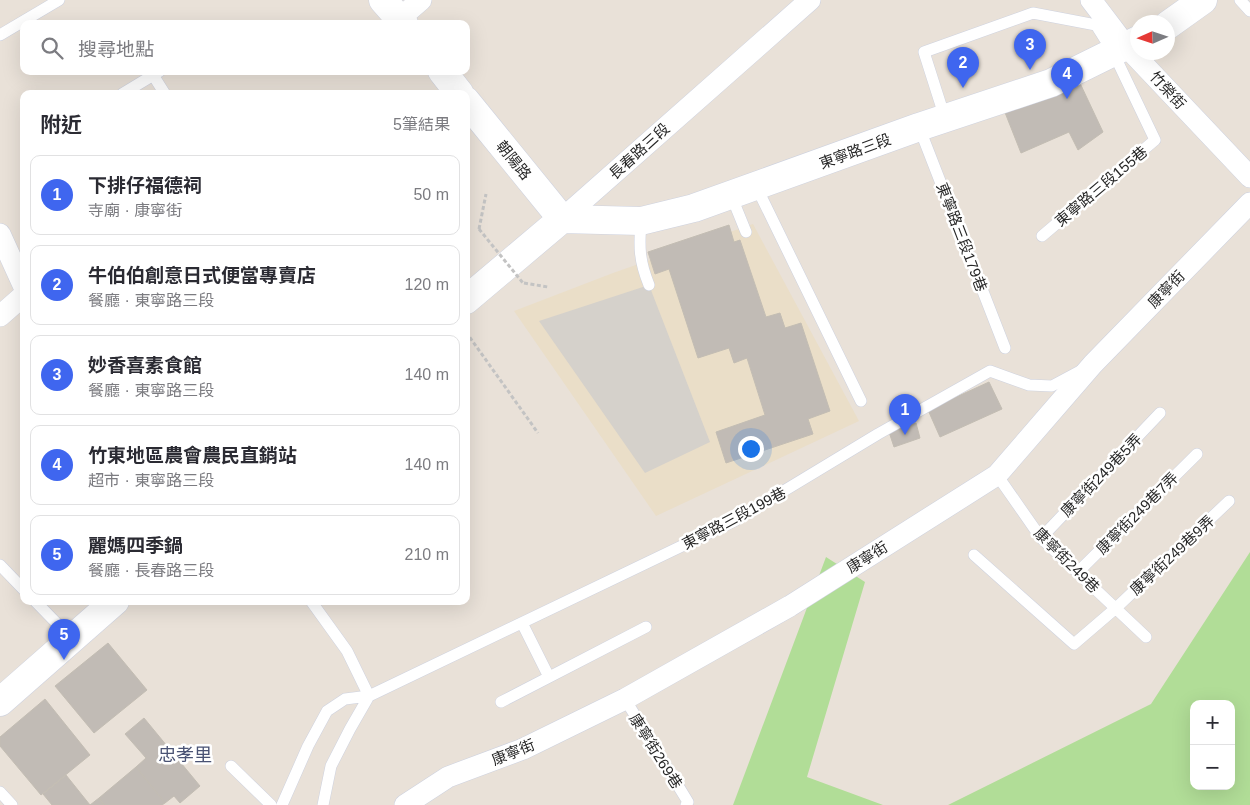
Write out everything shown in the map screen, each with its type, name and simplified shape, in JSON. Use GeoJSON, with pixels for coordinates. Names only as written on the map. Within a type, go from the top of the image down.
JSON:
{"type":"FeatureCollection","features":[{"type":"Feature","properties":{"kind":"main road"},"geometry":{"type":"LineString","coordinates":[[1175,20],[1203,0]]}},
{"type":"Feature","properties":{"kind":"main road","name":"東寧路三段"},"geometry":{"type":"LineString","coordinates":[[562,219],[641,221],[694,208],[919,127],[1051,83],[1125,46]]}},
{"type":"Feature","properties":{"kind":"main road"},"geometry":{"type":"LineString","coordinates":[[445,75],[457,90]]}},
{"type":"Feature","properties":{"kind":"main road","name":"朝陽路"},"geometry":{"type":"LineString","coordinates":[[470,106],[562,219]]}},
{"type":"Feature","properties":{"kind":"main road","name":"長春路三段"},"geometry":{"type":"LineString","coordinates":[[470,297],[562,219]]}},
{"type":"Feature","properties":{"kind":"main road"},"geometry":{"type":"LineString","coordinates":[[0,702],[110,605]]}},
{"type":"Feature","properties":{"kind":"street"},"geometry":{"type":"LineString","coordinates":[[395,14],[421,0]]}},
{"type":"Feature","properties":{"kind":"street","name":"長春路三段"},"geometry":{"type":"LineString","coordinates":[[562,219],[810,0]]}},
{"type":"Feature","properties":{"kind":"street","name":"竹榮街"},"geometry":{"type":"LineString","coordinates":[[1091,0],[1125,46],[1250,177]]}},
{"type":"Feature","properties":{"kind":"street","name":"康寧街"},"geometry":{"type":"LineString","coordinates":[[405,805],[448,777],[523,749],[625,699],[790,606],[997,475],[1093,364],[1250,203]]}},
{"type":"Feature","properties":{"kind":"street"},"geometry":{"type":"LineString","coordinates":[[0,234],[20,278]]}},
{"type":"Feature","properties":{"kind":"street"},"geometry":{"type":"LineString","coordinates":[[0,316],[20,298]]}},
{"type":"Feature","properties":{"kind":"lane"},"geometry":{"type":"LineString","coordinates":[[25,20],[59,0]]}},
{"type":"Feature","properties":{"kind":"lane"},"geometry":{"type":"LineString","coordinates":[[1240,0],[1250,11]]}},
{"type":"Feature","properties":{"kind":"lane"},"geometry":{"type":"LineString","coordinates":[[945,118],[924,52],[1033,13],[1096,25],[1125,46]]}},
{"type":"Feature","properties":{"kind":"lane"},"geometry":{"type":"LineString","coordinates":[[0,35],[20,23]]}},
{"type":"Feature","properties":{"kind":"lane","name":"東寧路三段155巷"},"geometry":{"type":"LineString","coordinates":[[1042,236],[1155,140],[1125,46]]}},
{"type":"Feature","properties":{"kind":"lane"},"geometry":{"type":"LineString","coordinates":[[128,90],[153,75]]}},
{"type":"Feature","properties":{"kind":"lane"},"geometry":{"type":"LineString","coordinates":[[157,75],[163,90]]}},
{"type":"Feature","properties":{"kind":"lane","name":"東寧路三段179巷"},"geometry":{"type":"LineString","coordinates":[[919,127],[1005,348]]}},
{"type":"Feature","properties":{"kind":"lane"},"geometry":{"type":"LineString","coordinates":[[756,186],[861,401]]}},
{"type":"Feature","properties":{"kind":"lane"},"geometry":{"type":"LineString","coordinates":[[730,195],[746,232]]}},
{"type":"Feature","properties":{"kind":"lane"},"geometry":{"type":"LineString","coordinates":[[641,221],[639,249],[642,267],[649,285]]}},
{"type":"Feature","properties":{"kind":"lane","name":"東寧路三段199巷"},"geometry":{"type":"LineString","coordinates":[[370,696],[734,521],[894,425],[990,371],[1029,385],[1052,386],[1093,364]]}},
{"type":"Feature","properties":{"kind":"lane","name":"康寧街249巷5弄"},"geometry":{"type":"LineString","coordinates":[[1041,538],[1160,413]]}},
{"type":"Feature","properties":{"kind":"lane","name":"康寧街249巷7弄"},"geometry":{"type":"LineString","coordinates":[[1078,572],[1196,454]]}},
{"type":"Feature","properties":{"kind":"lane","name":"康寧街249巷"},"geometry":{"type":"LineString","coordinates":[[997,475],[1041,538],[1146,637]]}},
{"type":"Feature","properties":{"kind":"lane","name":"康寧街249巷9弄"},"geometry":{"type":"LineString","coordinates":[[974,555],[1074,644],[1116,608],[1228,501]]}},
{"type":"Feature","properties":{"kind":"lane"},"geometry":{"type":"LineString","coordinates":[[0,565],[20,586]]}},
{"type":"Feature","properties":{"kind":"lane"},"geometry":{"type":"LineString","coordinates":[[39,605],[72,639]]}},
{"type":"Feature","properties":{"kind":"lane"},"geometry":{"type":"LineString","coordinates":[[314,605],[347,651],[370,696]]}},
{"type":"Feature","properties":{"kind":"lane"},"geometry":{"type":"LineString","coordinates":[[522,623],[549,677]]}},
{"type":"Feature","properties":{"kind":"lane"},"geometry":{"type":"LineString","coordinates":[[501,702],[646,627]]}},
{"type":"Feature","properties":{"kind":"lane"},"geometry":{"type":"LineString","coordinates":[[282,805],[308,746],[328,711],[345,699],[370,696]]}},
{"type":"Feature","properties":{"kind":"lane"},"geometry":{"type":"LineString","coordinates":[[322,805],[332,766],[350,729],[370,696]]}},
{"type":"Feature","properties":{"kind":"lane","name":"康寧街269巷"},"geometry":{"type":"LineString","coordinates":[[625,699],[687,803]]}},
{"type":"Feature","properties":{"kind":"lane"},"geometry":{"type":"LineString","coordinates":[[231,766],[271,805]]}},
{"type":"Feature","properties":{"kind":"lane"},"geometry":{"type":"LineString","coordinates":[[0,792],[12,805]]}},
{"type":"Feature","properties":{"kind":"path"},"geometry":{"type":"LineString","coordinates":[[486,194],[479,229],[524,283],[548,287]]}},
{"type":"Feature","properties":{"kind":"path"},"geometry":{"type":"LineString","coordinates":[[470,338],[538,433]]}},
{"type":"Feature","properties":{"kind":"shaded area"},"geometry":{"type":"Polygon","coordinates":[[[753,224],[859,421],[656,516],[514,311],[613,273],[753,224]]]}},
{"type":"Feature","properties":{"kind":"shaded area"},"geometry":{"type":"Polygon","coordinates":[[[649,285],[710,442],[645,473],[539,321],[649,285]]]}},
{"type":"Feature","properties":{"kind":"green space"},"geometry":{"type":"Polygon","coordinates":[[[1250,552],[1250,805],[948,805],[1151,704],[1250,552]]]}},
{"type":"Feature","properties":{"kind":"green space"},"geometry":{"type":"Polygon","coordinates":[[[826,557],[865,582],[807,777],[883,805],[733,805],[826,557]]]}},
{"type":"Feature","properties":{"kind":"building"},"geometry":{"type":"Polygon","coordinates":[[[1079,81],[1103,132],[1078,150],[1069,132],[1021,153],[1004,110],[1079,81]]]}},
{"type":"Feature","properties":{"kind":"building"},"geometry":{"type":"Polygon","coordinates":[[[729,225],[734,242],[740,240],[766,317],[780,313],[785,328],[801,323],[830,411],[808,419],[813,434],[726,463],[716,432],[765,415],[747,358],[734,363],[729,348],[698,358],[669,269],[655,274],[648,252],[729,225]]]}},
{"type":"Feature","properties":{"kind":"building"},"geometry":{"type":"Polygon","coordinates":[[[989,382],[1002,409],[940,437],[928,410],[989,382]]]}},
{"type":"Feature","properties":{"kind":"building"},"geometry":{"type":"Polygon","coordinates":[[[916,423],[920,438],[894,447],[889,432],[916,423]]]}},
{"type":"Feature","properties":{"kind":"building"},"geometry":{"type":"Polygon","coordinates":[[[108,643],[147,690],[94,733],[55,686],[108,643]]]}},
{"type":"Feature","properties":{"kind":"building"},"geometry":{"type":"Polygon","coordinates":[[[45,699],[90,755],[41,795],[0,746],[0,737],[45,699]]]}},
{"type":"Feature","properties":{"kind":"building"},"geometry":{"type":"Polygon","coordinates":[[[144,718],[200,786],[180,803],[174,796],[165,803],[136,767],[146,758],[125,734],[144,718]]]}},
{"type":"Feature","properties":{"kind":"building"},"geometry":{"type":"Polygon","coordinates":[[[136,767],[165,803],[162,805],[104,805],[99,798],[136,767]]]}},
{"type":"Feature","properties":{"kind":"building"},"geometry":{"type":"Polygon","coordinates":[[[66,775],[90,805],[52,805],[43,794],[66,775]]]}},
{"type":"Feature","properties":{"kind":"building"},"geometry":{"type":"Polygon","coordinates":[[[99,798],[104,805],[90,805],[99,798]]]}},
{"type":"Feature","properties":{"kind":"place","name":"妙香喜素食館"},"geometry":{"type":"Point","coordinates":[1030,70]}},
{"type":"Feature","properties":{"kind":"place","name":"牛伯伯創意日式便當專賣店"},"geometry":{"type":"Point","coordinates":[963,88]}},
{"type":"Feature","properties":{"kind":"place","name":"竹東地區農會農民直銷站"},"geometry":{"type":"Point","coordinates":[1067,99]}},
{"type":"Feature","properties":{"kind":"place","name":"下排仔福德祠"},"geometry":{"type":"Point","coordinates":[905,435]}},
{"type":"Feature","properties":{"kind":"place","name":"麗媽四季鍋"},"geometry":{"type":"Point","coordinates":[64,660]}},
{"type":"Feature","properties":{"kind":"district","name":"忠孝里"},"geometry":{"type":"Point","coordinates":[185,755]}}]}
